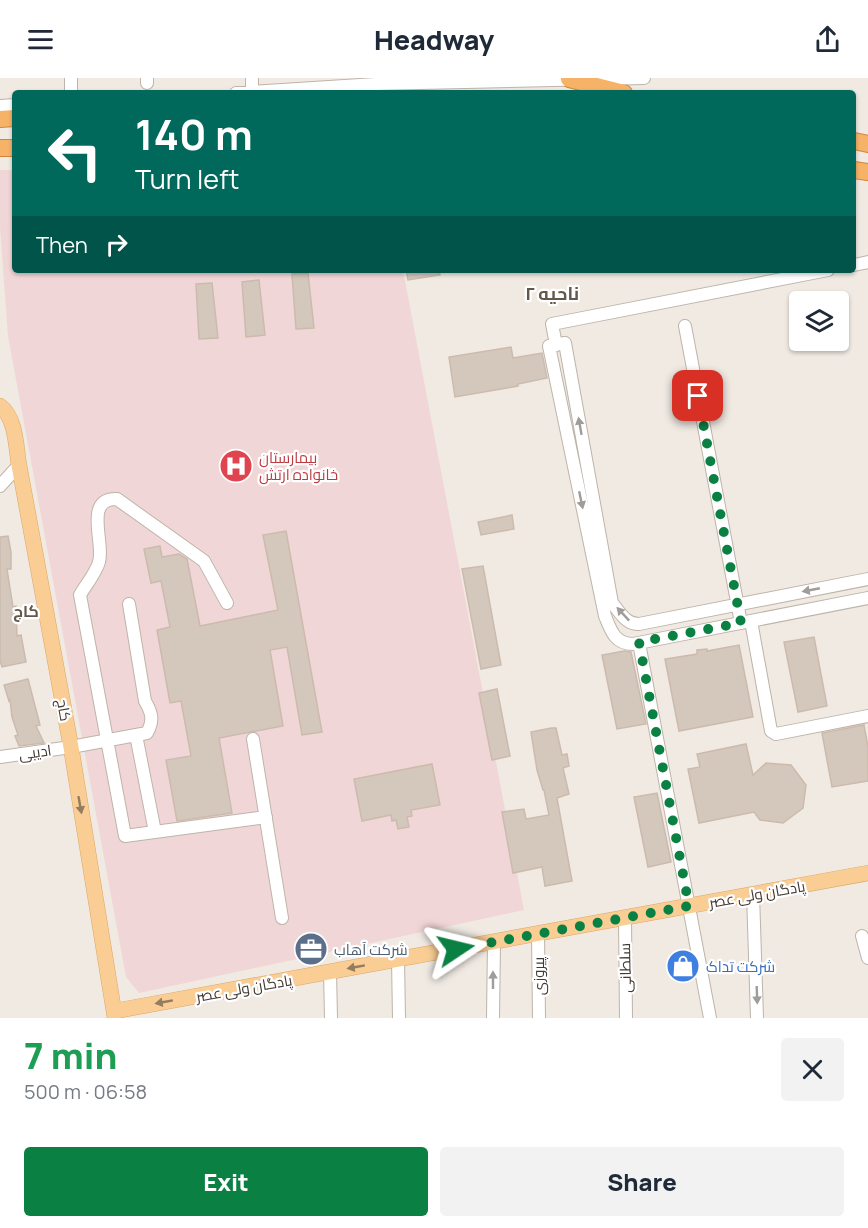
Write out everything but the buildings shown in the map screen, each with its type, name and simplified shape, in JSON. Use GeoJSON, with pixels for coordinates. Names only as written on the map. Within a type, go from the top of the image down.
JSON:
{"type":"FeatureCollection","features":[{"type":"Feature","properties":{"kind":"highway"},"geometry":{"type":"LineString","coordinates":[[569,79],[612,90]]}},
{"type":"Feature","properties":{"kind":"main road","name":"کاج"},"geometry":{"type":"LineString","coordinates":[[0,406],[8,413],[11,420],[20,465],[71,747],[115,1016]]}},
{"type":"Feature","properties":{"kind":"main road","name":"پادگان ولی عصر"},"geometry":{"type":"LineString","coordinates":[[115,1016],[398,959],[868,873]]}},
{"type":"Feature","properties":{"kind":"street"},"geometry":{"type":"LineString","coordinates":[[267,90],[320,83],[376,81],[644,78]]}},
{"type":"Feature","properties":{"kind":"street"},"geometry":{"type":"LineString","coordinates":[[556,345],[552,324],[813,273]]}},
{"type":"Feature","properties":{"kind":"street"},"geometry":{"type":"LineString","coordinates":[[684,326],[738,604],[746,622],[771,731],[776,734],[868,716]]}},
{"type":"Feature","properties":{"kind":"street"},"geometry":{"type":"LineString","coordinates":[[868,579],[633,624],[625,620],[612,603],[565,343],[549,346],[605,616],[615,639],[625,644],[639,642],[868,598]]}},
{"type":"Feature","properties":{"kind":"street"},"geometry":{"type":"LineString","coordinates":[[0,486],[20,465]]}},
{"type":"Feature","properties":{"kind":"street"},"geometry":{"type":"LineString","coordinates":[[227,603],[204,561],[117,499],[103,501],[98,510],[100,562],[80,596],[126,836],[266,817]]}},
{"type":"Feature","properties":{"kind":"street"},"geometry":{"type":"LineString","coordinates":[[129,604],[145,701],[152,712],[152,723],[147,733],[136,735],[154,832]]}},
{"type":"Feature","properties":{"kind":"street"},"geometry":{"type":"LineString","coordinates":[[639,642],[710,1018]]}},
{"type":"Feature","properties":{"kind":"street","name":"ادیبی"},"geometry":{"type":"LineString","coordinates":[[0,757],[136,735]]}},
{"type":"Feature","properties":{"kind":"street"},"geometry":{"type":"LineString","coordinates":[[252,740],[282,918]]}},
{"type":"Feature","properties":{"kind":"street"},"geometry":{"type":"LineString","coordinates":[[753,894],[757,1018]]}},
{"type":"Feature","properties":{"kind":"street","name":"سلطانی"},"geometry":{"type":"LineString","coordinates":[[625,918],[626,1018]]}},
{"type":"Feature","properties":{"kind":"street","name":"پیروزی"},"geometry":{"type":"LineString","coordinates":[[538,934],[539,1018]]}},
{"type":"Feature","properties":{"kind":"street"},"geometry":{"type":"LineString","coordinates":[[862,936],[868,958]]}},
{"type":"Feature","properties":{"kind":"street"},"geometry":{"type":"LineString","coordinates":[[493,1018],[494,942]]}},
{"type":"Feature","properties":{"kind":"street"},"geometry":{"type":"LineString","coordinates":[[398,959],[399,1018]]}},
{"type":"Feature","properties":{"kind":"street"},"geometry":{"type":"LineString","coordinates":[[330,972],[331,1018]]}},
{"type":"Feature","properties":{"kind":"shaded area","name":"بیمارستان خانواده ارتش"},"geometry":{"type":"Polygon","coordinates":[[[0,170],[12,170],[12,273],[404,273],[524,910],[139,993],[126,977],[8,336],[0,227],[0,170]]]}},
{"type":"Feature","properties":{"kind":"place","name":"بیمارستان خانواده ارتش"},"geometry":{"type":"Point","coordinates":[236,466]}},
{"type":"Feature","properties":{"kind":"place","name":"شرکت آهاب"},"geometry":{"type":"Point","coordinates":[311,949]}},
{"type":"Feature","properties":{"kind":"place","name":"شرکت تداک"},"geometry":{"type":"Point","coordinates":[683,966]}},
{"type":"Feature","properties":{"kind":"district","name":"ناحیه ۲"},"geometry":{"type":"Point","coordinates":[552,293]}},
{"type":"Feature","properties":{"kind":"district","name":"کاج"},"geometry":{"type":"Point","coordinates":[26,611]}},
{"type":"Feature","properties":{"kind":"route"},"geometry":{"type":"LineString","coordinates":[[456,949],[689,906],[639,642],[741,623],[698,396]]}}]}
